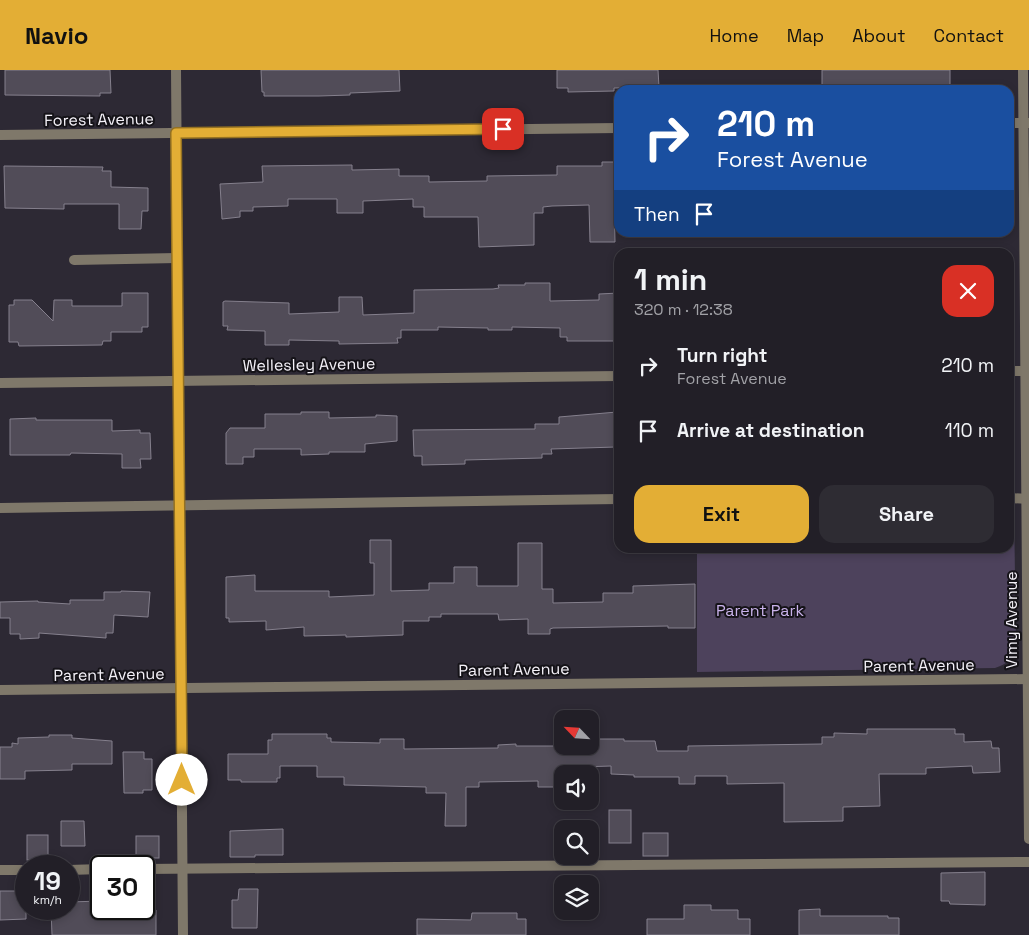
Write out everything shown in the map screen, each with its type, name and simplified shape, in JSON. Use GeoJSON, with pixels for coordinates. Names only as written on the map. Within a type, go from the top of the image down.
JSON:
{"type":"FeatureCollection","features":[{"type":"Feature","properties":{"kind":"street"},"geometry":{"type":"LineString","coordinates":[[176,70],[183,935]]}},
{"type":"Feature","properties":{"kind":"street","name":"Vimy Avenue"},"geometry":{"type":"LineString","coordinates":[[1022,70],[1026,123],[1029,839]]}},
{"type":"Feature","properties":{"kind":"street","name":"Forest Avenue"},"geometry":{"type":"LineString","coordinates":[[0,135],[614,128]]}},
{"type":"Feature","properties":{"kind":"street"},"geometry":{"type":"LineString","coordinates":[[74,260],[177,258]]}},
{"type":"Feature","properties":{"kind":"street"},"geometry":{"type":"LineString","coordinates":[[1014,371],[1027,371]]}},
{"type":"Feature","properties":{"kind":"street","name":"Wellesley Avenue"},"geometry":{"type":"LineString","coordinates":[[0,383],[614,376]]}},
{"type":"Feature","properties":{"kind":"street"},"geometry":{"type":"LineString","coordinates":[[1014,498],[1027,499]]}},
{"type":"Feature","properties":{"kind":"street"},"geometry":{"type":"LineString","coordinates":[[0,508],[614,499]]}},
{"type":"Feature","properties":{"kind":"street","name":"Parent Avenue"},"geometry":{"type":"LineString","coordinates":[[0,690],[1028,679]]}},
{"type":"Feature","properties":{"kind":"street"},"geometry":{"type":"LineString","coordinates":[[155,869],[1029,862]]}},
{"type":"Feature","properties":{"kind":"street"},"geometry":{"type":"LineString","coordinates":[[0,870],[15,870]]}},
{"type":"Feature","properties":{"kind":"green space","name":"Parent Park"},"geometry":{"type":"Polygon","coordinates":[[[1014,505],[1016,648],[1011,659],[1002,665],[995,668],[697,672],[697,553],[1014,553],[1014,505]]]}},
{"type":"Feature","properties":{"kind":"building"},"geometry":{"type":"Polygon","coordinates":[[[5,70],[110,70],[111,93],[100,93],[100,96],[5,95],[5,70]]]}},
{"type":"Feature","properties":{"kind":"building"},"geometry":{"type":"Polygon","coordinates":[[[261,70],[399,70],[400,91],[350,93],[350,95],[264,96],[264,92],[262,92],[261,70]]]}},
{"type":"Feature","properties":{"kind":"building"},"geometry":{"type":"Polygon","coordinates":[[[557,70],[658,70],[659,85],[614,85],[614,91],[568,92],[568,88],[557,88],[557,70]]]}},
{"type":"Feature","properties":{"kind":"building"},"geometry":{"type":"Polygon","coordinates":[[[822,70],[950,70],[950,85],[822,85],[822,70]]]}},
{"type":"Feature","properties":{"kind":"building"},"geometry":{"type":"Polygon","coordinates":[[[602,162],[614,162],[615,242],[590,242],[589,205],[543,207],[543,213],[534,213],[534,245],[479,247],[478,217],[424,217],[424,207],[413,207],[413,199],[363,201],[363,213],[337,213],[337,199],[288,199],[288,206],[253,207],[253,211],[240,211],[240,217],[222,219],[220,184],[263,182],[262,166],[352,165],[352,170],[399,169],[399,176],[429,176],[429,182],[487,181],[487,176],[557,175],[557,166],[602,166],[602,162]]]}},
{"type":"Feature","properties":{"kind":"building"},"geometry":{"type":"Polygon","coordinates":[[[4,166],[103,167],[102,171],[111,171],[111,187],[148,188],[148,211],[142,211],[141,229],[119,229],[119,204],[64,204],[64,209],[5,208],[4,166]]]}},
{"type":"Feature","properties":{"kind":"building"},"geometry":{"type":"Polygon","coordinates":[[[525,283],[550,283],[550,301],[599,300],[599,294],[614,293],[614,341],[567,341],[567,337],[560,337],[560,328],[512,327],[512,330],[488,330],[488,328],[438,327],[438,330],[401,330],[401,338],[397,338],[398,343],[339,344],[339,341],[289,340],[289,345],[265,345],[265,331],[227,330],[228,326],[223,326],[223,302],[225,301],[289,303],[289,314],[339,312],[339,297],[362,297],[363,315],[414,313],[414,290],[493,289],[499,288],[498,285],[525,285],[525,283]]]}},
{"type":"Feature","properties":{"kind":"building"},"geometry":{"type":"Polygon","coordinates":[[[122,293],[148,293],[148,327],[142,327],[142,332],[111,332],[111,341],[103,341],[102,345],[19,346],[18,342],[9,342],[9,305],[14,305],[14,300],[32,300],[53,321],[54,300],[72,300],[72,306],[122,306],[122,293]]]}},
{"type":"Feature","properties":{"kind":"building"},"geometry":{"type":"Polygon","coordinates":[[[301,412],[329,412],[329,418],[376,417],[376,415],[397,416],[397,441],[365,444],[365,452],[329,452],[329,454],[301,455],[301,449],[254,449],[254,457],[243,457],[243,464],[226,464],[226,433],[230,428],[265,428],[265,414],[301,414],[301,412]]]}},
{"type":"Feature","properties":{"kind":"building"},"geometry":{"type":"Polygon","coordinates":[[[614,412],[614,447],[551,449],[552,454],[542,454],[542,458],[465,460],[465,464],[422,465],[422,456],[414,456],[413,430],[535,429],[535,424],[559,424],[559,417],[614,412]]]}},
{"type":"Feature","properties":{"kind":"building"},"geometry":{"type":"Polygon","coordinates":[[[36,418],[36,420],[112,420],[112,431],[140,430],[140,433],[150,433],[151,459],[140,459],[141,468],[122,468],[122,454],[10,455],[10,419],[36,418]]]}},
{"type":"Feature","properties":{"kind":"building"},"geometry":{"type":"Polygon","coordinates":[[[370,540],[391,540],[391,591],[429,590],[429,583],[454,583],[454,567],[477,567],[477,586],[518,586],[518,543],[542,543],[542,589],[553,589],[553,603],[603,602],[603,593],[633,593],[633,586],[695,584],[695,628],[668,628],[668,626],[553,628],[550,629],[550,634],[528,634],[528,619],[499,620],[498,614],[441,614],[441,617],[429,617],[429,621],[403,621],[403,635],[346,637],[346,635],[304,636],[304,627],[266,630],[266,621],[229,622],[229,618],[226,618],[226,577],[255,575],[255,591],[329,591],[329,597],[374,595],[374,563],[370,563],[370,540]]]}},
{"type":"Feature","properties":{"kind":"building"},"geometry":{"type":"Polygon","coordinates":[[[104,592],[150,592],[148,617],[114,615],[113,633],[106,633],[106,638],[39,633],[39,638],[20,639],[20,634],[10,634],[10,618],[0,618],[0,602],[38,601],[70,604],[70,600],[104,600],[104,592]]]}},
{"type":"Feature","properties":{"kind":"building"},"geometry":{"type":"Polygon","coordinates":[[[867,729],[955,729],[955,734],[964,734],[964,742],[991,741],[992,748],[999,748],[1000,772],[973,773],[972,766],[926,768],[926,774],[879,774],[880,806],[843,807],[843,821],[784,822],[784,783],[727,784],[727,776],[695,776],[695,784],[679,784],[679,777],[634,777],[634,775],[611,774],[611,766],[554,765],[554,787],[538,787],[538,781],[479,782],[479,787],[466,787],[466,826],[445,826],[446,793],[426,793],[426,787],[344,785],[344,777],[317,777],[317,766],[280,766],[280,778],[277,778],[277,782],[228,780],[228,754],[268,754],[268,740],[272,740],[272,734],[327,734],[327,738],[331,738],[331,742],[380,743],[380,739],[404,739],[404,749],[498,748],[498,745],[516,744],[516,746],[554,746],[554,755],[599,755],[599,739],[655,741],[657,751],[688,751],[688,746],[822,744],[822,737],[834,737],[834,733],[867,734],[867,729]]]}},
{"type":"Feature","properties":{"kind":"building"},"geometry":{"type":"Polygon","coordinates":[[[49,735],[72,735],[72,738],[112,741],[112,764],[72,764],[72,770],[25,771],[25,779],[0,779],[0,747],[12,747],[12,743],[18,744],[18,738],[49,737],[49,735]]]}},
{"type":"Feature","properties":{"kind":"building"},"geometry":{"type":"Polygon","coordinates":[[[123,752],[144,752],[144,759],[152,759],[152,790],[143,790],[143,793],[124,793],[123,752]]]}},
{"type":"Feature","properties":{"kind":"building"},"geometry":{"type":"Polygon","coordinates":[[[609,810],[631,810],[631,843],[609,843],[609,810]]]}},
{"type":"Feature","properties":{"kind":"building"},"geometry":{"type":"Polygon","coordinates":[[[61,821],[84,821],[85,846],[61,846],[61,821]]]}},
{"type":"Feature","properties":{"kind":"building"},"geometry":{"type":"Polygon","coordinates":[[[283,829],[283,855],[230,857],[230,831],[283,829]]]}},
{"type":"Feature","properties":{"kind":"building"},"geometry":{"type":"Polygon","coordinates":[[[643,833],[668,833],[668,856],[643,856],[643,833]]]}},
{"type":"Feature","properties":{"kind":"building"},"geometry":{"type":"Polygon","coordinates":[[[27,835],[48,835],[48,855],[27,855],[27,835]]]}},
{"type":"Feature","properties":{"kind":"building"},"geometry":{"type":"Polygon","coordinates":[[[136,836],[159,836],[159,858],[155,858],[155,855],[136,855],[136,836]]]}},
{"type":"Feature","properties":{"kind":"building"},"geometry":{"type":"Polygon","coordinates":[[[985,872],[985,905],[950,904],[949,901],[941,901],[941,873],[985,872]]]}},
{"type":"Feature","properties":{"kind":"building"},"geometry":{"type":"Polygon","coordinates":[[[239,889],[258,889],[257,928],[232,928],[232,900],[238,900],[239,889]]]}},
{"type":"Feature","properties":{"kind":"building"},"geometry":{"type":"Polygon","coordinates":[[[0,891],[15,891],[15,919],[0,920],[0,891]]]}},
{"type":"Feature","properties":{"kind":"building"},"geometry":{"type":"Polygon","coordinates":[[[90,901],[90,920],[155,920],[156,910],[156,935],[52,935],[51,920],[80,920],[80,902],[90,901]]]}},
{"type":"Feature","properties":{"kind":"building"},"geometry":{"type":"Polygon","coordinates":[[[684,905],[711,905],[711,910],[738,910],[738,919],[750,919],[750,935],[647,935],[647,919],[684,919],[684,905]]]}},
{"type":"Feature","properties":{"kind":"building"},"geometry":{"type":"Polygon","coordinates":[[[820,909],[820,916],[888,916],[888,918],[899,918],[899,935],[799,935],[799,910],[820,909]]]}},
{"type":"Feature","properties":{"kind":"building"},"geometry":{"type":"Polygon","coordinates":[[[472,913],[517,913],[517,919],[526,919],[526,935],[417,935],[417,919],[471,920],[472,913]]]}},
{"type":"Feature","properties":{"kind":"route"},"geometry":{"type":"LineString","coordinates":[[182,780],[176,133],[503,129]]}}]}
